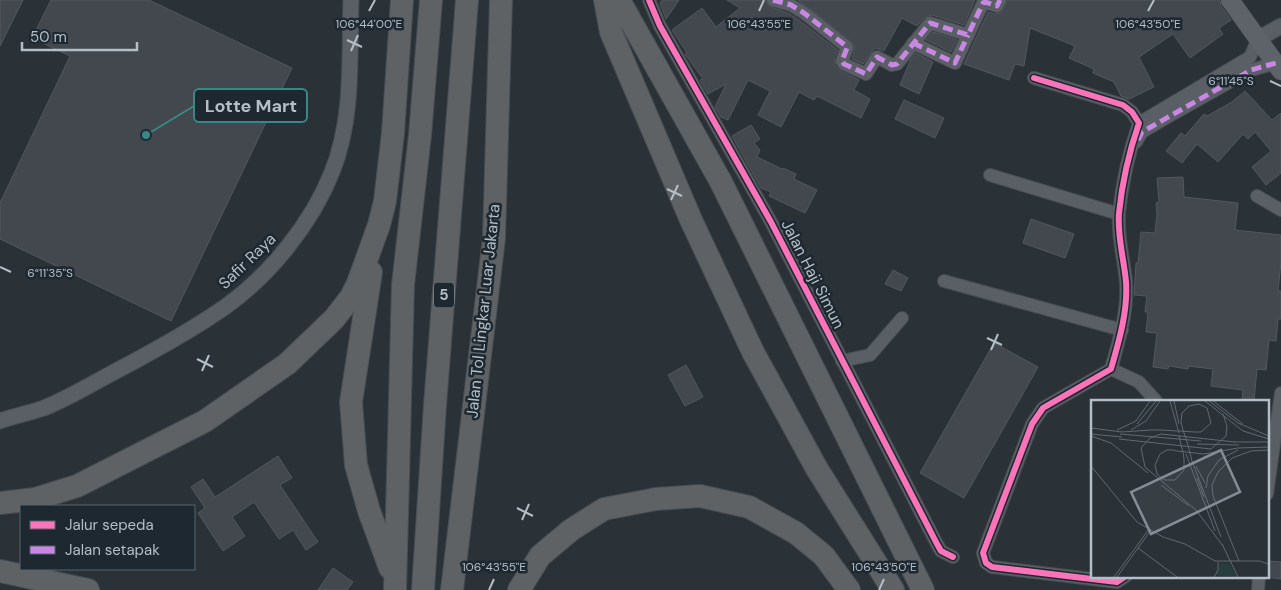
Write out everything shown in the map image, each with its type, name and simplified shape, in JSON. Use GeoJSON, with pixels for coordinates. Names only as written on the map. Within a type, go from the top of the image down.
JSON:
{"type":"FeatureCollection","features":[{"type":"Feature","properties":{"kind":"highway"},"geometry":{"type":"LineString","coordinates":[[0,503],[35,498],[77,486],[205,421],[287,364],[334,319],[351,298],[379,224],[385,201],[393,133],[402,0]]}},
{"type":"Feature","properties":{"kind":"highway"},"geometry":{"type":"LineString","coordinates":[[395,586],[402,285],[420,135],[431,0]]}},
{"type":"Feature","properties":{"kind":"highway","name":"5"},"geometry":{"type":"LineString","coordinates":[[423,590],[435,404],[467,0]]}},
{"type":"Feature","properties":{"kind":"highway","name":"Jalan Tol Lingkar Luar Jakarta"},"geometry":{"type":"LineString","coordinates":[[452,590],[494,238],[501,0]]}},
{"type":"Feature","properties":{"kind":"highway"},"geometry":{"type":"LineString","coordinates":[[605,0],[615,41],[691,220],[753,352],[817,469],[893,590]]}},
{"type":"Feature","properties":{"kind":"highway"},"geometry":{"type":"LineString","coordinates":[[619,0],[721,182],[923,590]]}},
{"type":"Feature","properties":{"kind":"highway"},"geometry":{"type":"LineString","coordinates":[[379,224],[351,402],[356,465],[369,511],[384,548],[395,586]]}},
{"type":"Feature","properties":{"kind":"highway"},"geometry":{"type":"LineString","coordinates":[[519,590],[540,556],[570,530],[604,509],[656,499],[700,496],[748,506],[796,533],[824,556],[848,590]]}},
{"type":"Feature","properties":{"kind":"highway"},"geometry":{"type":"LineString","coordinates":[[0,571],[88,590]]}},
{"type":"Feature","properties":{"kind":"main road"},"geometry":{"type":"LineString","coordinates":[[1230,0],[1278,64]]}},
{"type":"Feature","properties":{"kind":"street","name":"Safir Raya"},"geometry":{"type":"LineString","coordinates":[[0,421],[45,408],[146,355],[226,306],[260,277],[296,238],[314,209],[332,172],[343,136],[348,102],[351,0]]}},
{"type":"Feature","properties":{"kind":"street","name":"Jalan Haji Simun"},"geometry":{"type":"LineString","coordinates":[[649,0],[660,26],[771,222],[937,544],[941,551],[953,557]]}},
{"type":"Feature","properties":{"kind":"street"},"geometry":{"type":"LineString","coordinates":[[774,0],[791,5],[804,13],[846,46],[847,48],[842,60],[863,74],[868,73],[877,57],[892,64],[898,64],[930,23],[968,35]]}},
{"type":"Feature","properties":{"kind":"street"},"geometry":{"type":"LineString","coordinates":[[913,43],[954,63],[984,3],[999,6]]}},
{"type":"Feature","properties":{"kind":"street"},"geometry":{"type":"LineString","coordinates":[[1123,578],[1117,582],[992,568],[986,563],[983,553],[1032,424],[1038,414],[1043,408],[1111,368],[1122,330],[1125,309],[1126,284],[1119,214],[1129,154],[1139,123],[1250,57],[1258,39],[1281,26]]}},
{"type":"Feature","properties":{"kind":"street"},"geometry":{"type":"LineString","coordinates":[[1250,57],[1278,64]]}},
{"type":"Feature","properties":{"kind":"street"},"geometry":{"type":"LineString","coordinates":[[1126,229],[1123,210],[1134,147],[1142,132],[1251,70],[1278,64]]}},
{"type":"Feature","properties":{"kind":"street"},"geometry":{"type":"LineString","coordinates":[[1034,78],[1123,105],[1132,112],[1139,123]]}},
{"type":"Feature","properties":{"kind":"street"},"geometry":{"type":"LineString","coordinates":[[990,175],[1119,214]]}},
{"type":"Feature","properties":{"kind":"street"},"geometry":{"type":"LineString","coordinates":[[1257,196],[1281,210]]}},
{"type":"Feature","properties":{"kind":"street"},"geometry":{"type":"LineString","coordinates":[[944,282],[1122,330]]}},
{"type":"Feature","properties":{"kind":"street"},"geometry":{"type":"LineString","coordinates":[[842,361],[870,355],[902,318]]}},
{"type":"Feature","properties":{"kind":"street"},"geometry":{"type":"LineString","coordinates":[[1111,368],[1139,382],[1155,400]]}},
{"type":"Feature","properties":{"kind":"street"},"geometry":{"type":"LineString","coordinates":[[1268,487],[1281,393]]}},
{"type":"Feature","properties":{"kind":"building"},"geometry":{"type":"Polygon","coordinates":[[[0,0],[23,0],[0,46],[0,0]]]}},
{"type":"Feature","properties":{"kind":"building"},"geometry":{"type":"Polygon","coordinates":[[[51,0],[149,0],[292,68],[171,321],[0,239],[0,203],[70,56],[32,38],[51,0]]]}},
{"type":"Feature","properties":{"kind":"building"},"geometry":{"type":"Polygon","coordinates":[[[662,0],[679,0],[666,19],[660,4],[662,0]]]}},
{"type":"Feature","properties":{"kind":"building"},"geometry":{"type":"Polygon","coordinates":[[[727,0],[765,0],[768,6],[788,13],[838,50],[834,59],[835,66],[859,80],[854,90],[870,99],[861,118],[817,96],[814,100],[799,92],[781,127],[758,115],[770,91],[748,80],[728,120],[721,117],[715,107],[726,84],[708,94],[700,80],[703,79],[685,54],[687,53],[672,30],[702,8],[716,27],[740,8],[727,0]]]}},
{"type":"Feature","properties":{"kind":"building"},"geometry":{"type":"Polygon","coordinates":[[[798,0],[975,0],[964,25],[932,15],[924,18],[917,26],[902,18],[884,51],[876,48],[863,64],[852,59],[855,48],[851,40],[798,0]]]}},
{"type":"Feature","properties":{"kind":"building"},"geometry":{"type":"Polygon","coordinates":[[[1008,0],[1220,0],[1221,6],[1231,20],[1219,28],[1223,34],[1190,58],[1173,34],[1139,57],[1154,87],[1129,99],[1121,96],[1114,82],[1093,73],[1094,69],[1069,58],[1075,46],[1030,28],[1024,66],[1015,64],[1009,80],[964,64],[988,12],[1001,13],[1008,0]]]}},
{"type":"Feature","properties":{"kind":"building"},"geometry":{"type":"Polygon","coordinates":[[[933,32],[957,40],[951,52],[926,40],[933,32]]]}},
{"type":"Feature","properties":{"kind":"building"},"geometry":{"type":"Polygon","coordinates":[[[916,53],[933,62],[919,94],[900,85],[911,59],[916,53]]]}},
{"type":"Feature","properties":{"kind":"building"},"geometry":{"type":"Polygon","coordinates":[[[1245,91],[1272,120],[1281,113],[1281,173],[1266,185],[1252,167],[1271,151],[1255,132],[1248,139],[1243,134],[1218,162],[1197,144],[1182,163],[1166,151],[1181,133],[1185,136],[1204,114],[1207,116],[1232,102],[1245,91]]]}},
{"type":"Feature","properties":{"kind":"building"},"geometry":{"type":"Polygon","coordinates":[[[904,100],[944,118],[935,138],[895,119],[904,100]]]}},
{"type":"Feature","properties":{"kind":"building"},"geometry":{"type":"Polygon","coordinates":[[[751,125],[760,139],[754,143],[760,150],[757,157],[796,174],[794,179],[817,190],[805,213],[769,196],[771,192],[761,188],[732,136],[751,125]]]}},
{"type":"Feature","properties":{"kind":"building"},"geometry":{"type":"Polygon","coordinates":[[[1183,177],[1184,197],[1238,203],[1235,230],[1281,235],[1278,291],[1281,291],[1281,319],[1278,319],[1276,341],[1269,340],[1266,370],[1257,369],[1254,400],[1242,400],[1243,390],[1211,386],[1213,369],[1188,366],[1188,369],[1169,366],[1168,369],[1153,367],[1157,333],[1146,332],[1148,312],[1145,312],[1147,296],[1134,295],[1136,263],[1138,263],[1141,232],[1155,233],[1156,203],[1159,202],[1157,178],[1183,177]]]}},
{"type":"Feature","properties":{"kind":"building"},"geometry":{"type":"Polygon","coordinates":[[[1031,219],[1074,234],[1065,258],[1023,243],[1031,219]]]}},
{"type":"Feature","properties":{"kind":"building"},"geometry":{"type":"Polygon","coordinates":[[[893,270],[908,278],[901,291],[885,284],[893,270]]]}},
{"type":"Feature","properties":{"kind":"building"},"geometry":{"type":"Polygon","coordinates":[[[994,343],[1038,367],[964,498],[920,473],[994,343]]]}},
{"type":"Feature","properties":{"kind":"building"},"geometry":{"type":"Polygon","coordinates":[[[686,365],[703,397],[685,406],[668,375],[686,365]]]}},
{"type":"Feature","properties":{"kind":"building"},"geometry":{"type":"Polygon","coordinates":[[[278,456],[292,478],[280,485],[318,542],[306,550],[293,530],[279,539],[254,502],[232,517],[245,536],[223,551],[198,513],[205,508],[191,487],[203,479],[215,497],[278,456]]]}},
{"type":"Feature","properties":{"kind":"building"},"geometry":{"type":"Polygon","coordinates":[[[1268,561],[1281,562],[1281,579],[1268,577],[1268,561]]]}},
{"type":"Feature","properties":{"kind":"building"},"geometry":{"type":"Polygon","coordinates":[[[333,568],[353,582],[347,590],[318,590],[333,568]]]}},
{"type":"Feature","properties":{"kind":"marked path"},"geometry":{"type":"LineString","coordinates":[[773,0],[791,5],[804,13],[846,46],[842,61],[844,64],[866,74],[877,57],[892,65],[897,64],[930,23],[968,35],[983,3],[997,6],[1000,0]]}},
{"type":"Feature","properties":{"kind":"marked path"},"geometry":{"type":"LineString","coordinates":[[913,43],[955,63],[968,35]]}},
{"type":"Feature","properties":{"kind":"marked path"},"geometry":{"type":"LineString","coordinates":[[1138,140],[1142,132],[1251,70],[1276,63]]}},
{"type":"Feature","properties":{"kind":"cycle path"},"geometry":{"type":"LineString","coordinates":[[649,0],[660,26],[771,222],[937,544],[941,551],[953,557]]}},
{"type":"Feature","properties":{"kind":"cycle path"},"geometry":{"type":"LineString","coordinates":[[1034,78],[1123,105],[1132,112],[1139,123],[1126,168],[1119,213],[1120,239],[1126,282],[1126,304],[1111,369],[1043,408],[1032,424],[983,553],[986,563],[992,567],[1117,582],[1123,578]]}},
{"type":"Feature","properties":{"kind":"place","name":"Lotte Mart"},"geometry":{"type":"Point","coordinates":[146,135]}}]}
